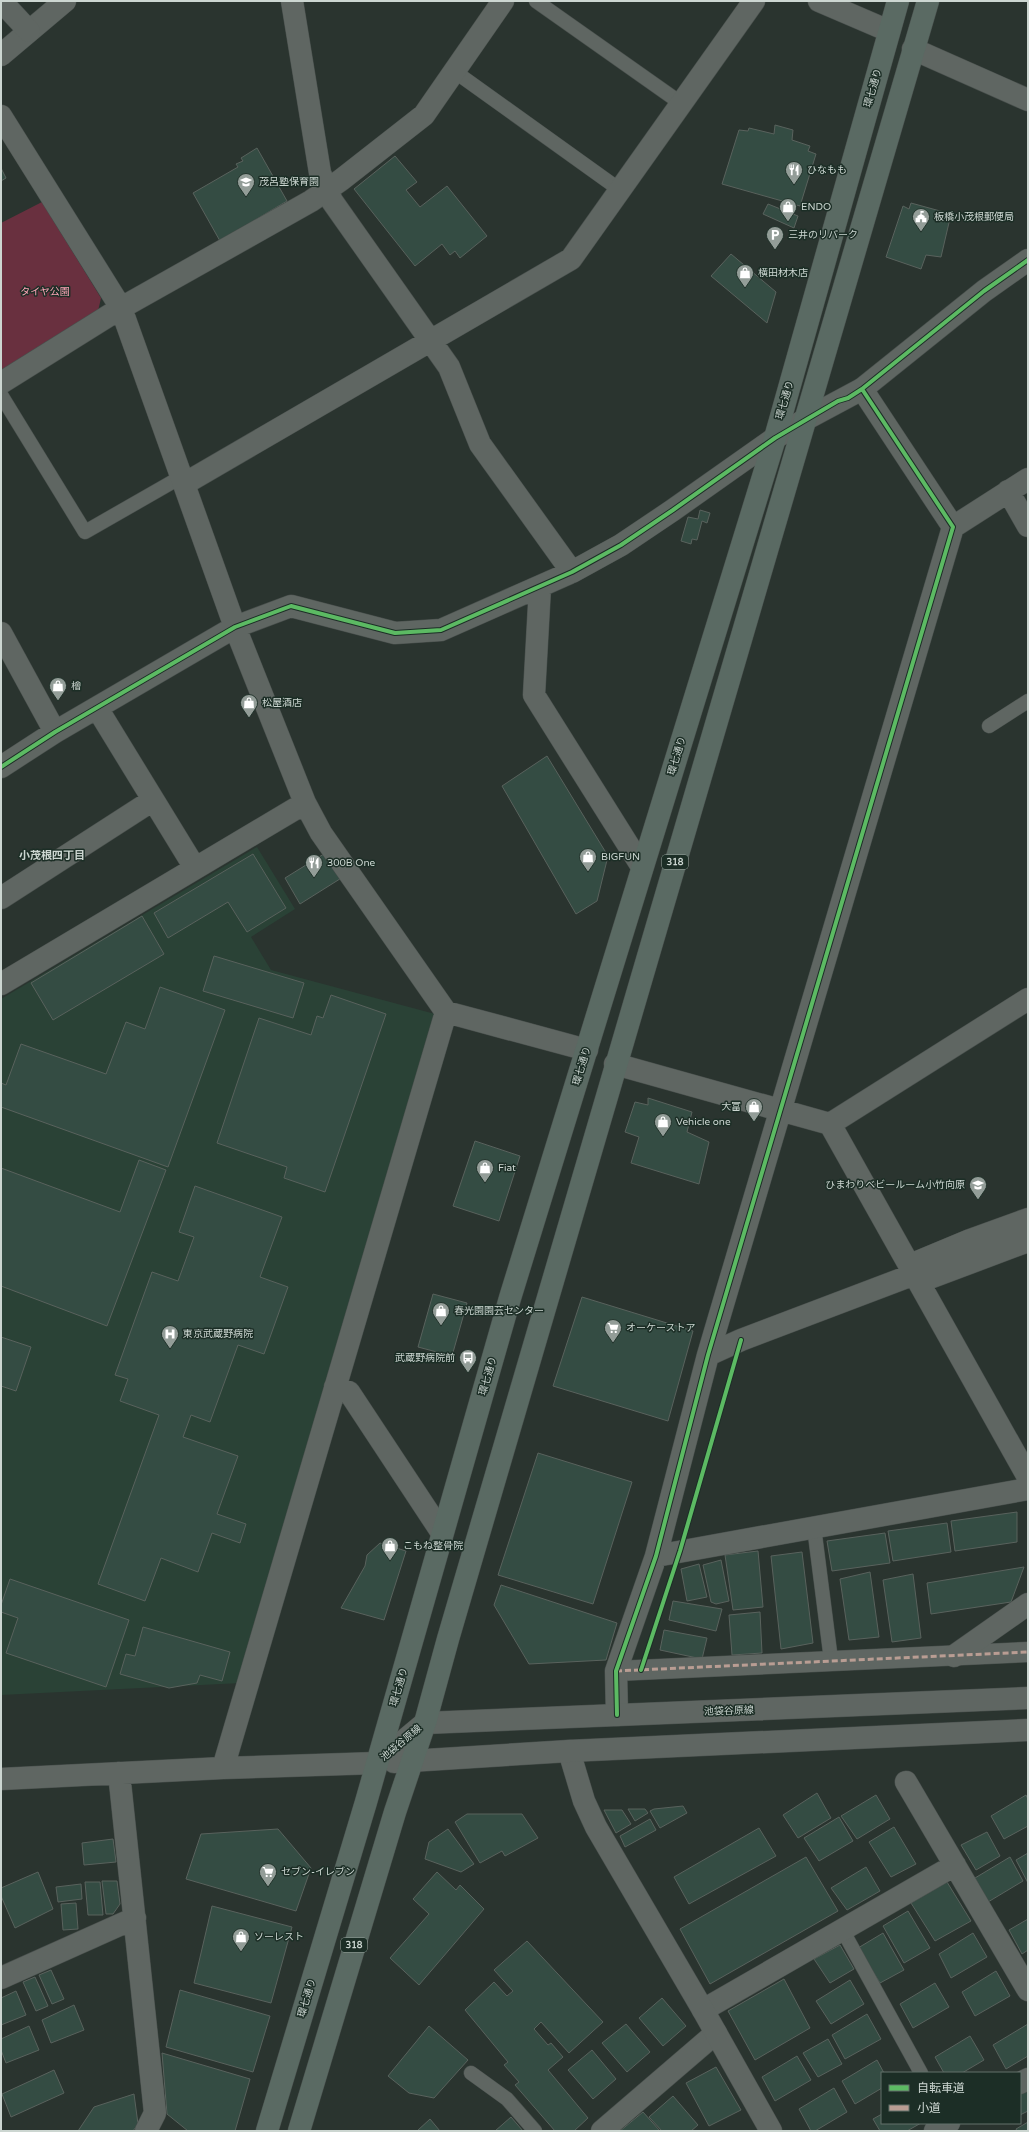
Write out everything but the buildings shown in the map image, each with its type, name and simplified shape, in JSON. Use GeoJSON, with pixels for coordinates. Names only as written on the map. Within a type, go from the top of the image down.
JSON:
{"type":"FeatureCollection","features":[{"type":"Feature","properties":{"kind":"main road","name":"環七通り"},"geometry":{"type":"LineString","coordinates":[[267,2131],[377,1763],[510,1298],[775,438],[898,1]]}},
{"type":"Feature","properties":{"kind":"main road","name":"318"},"geometry":{"type":"LineString","coordinates":[[299,2131],[412,1760],[425,1723],[452,1624],[615,1064],[806,420],[928,1]]}},
{"type":"Feature","properties":{"kind":"street"},"geometry":{"type":"LineString","coordinates":[[1,55],[65,1]]}},
{"type":"Feature","properties":{"kind":"street"},"geometry":{"type":"LineString","coordinates":[[292,1],[320,173],[326,190],[332,201],[432,340],[449,367],[480,444],[572,572]]}},
{"type":"Feature","properties":{"kind":"street"},"geometry":{"type":"LineString","coordinates":[[1,383],[121,308],[304,205],[326,190],[424,115],[502,1]]}},
{"type":"Feature","properties":{"kind":"street"},"geometry":{"type":"LineString","coordinates":[[182,480],[432,340],[571,259],[754,1]]}},
{"type":"Feature","properties":{"kind":"street"},"geometry":{"type":"LineString","coordinates":[[819,1],[889,31]]}},
{"type":"Feature","properties":{"kind":"street"},"geometry":{"type":"LineString","coordinates":[[1,2],[30,31]]}},
{"type":"Feature","properties":{"kind":"street"},"geometry":{"type":"LineString","coordinates":[[913,49],[1028,100]]}},
{"type":"Feature","properties":{"kind":"street"},"geometry":{"type":"LineString","coordinates":[[1,116],[121,308],[234,627],[305,803],[322,833],[446,1012],[586,1050]]}},
{"type":"Feature","properties":{"kind":"street"},"geometry":{"type":"LineString","coordinates":[[1,767],[55,732],[234,627],[291,606],[395,632],[441,630],[572,572],[621,545],[775,438],[862,389],[984,291],[1028,260]]}},
{"type":"Feature","properties":{"kind":"street"},"geometry":{"type":"LineString","coordinates":[[862,389],[953,527]]}},
{"type":"Feature","properties":{"kind":"street"},"geometry":{"type":"LineString","coordinates":[[617,1715],[616,1671],[656,1556],[708,1355],[779,1110],[953,527],[1028,479]]}},
{"type":"Feature","properties":{"kind":"street"},"geometry":{"type":"LineString","coordinates":[[1008,492],[1028,526]]}},
{"type":"Feature","properties":{"kind":"street"},"geometry":{"type":"LineString","coordinates":[[540,587],[534,695],[642,867]]}},
{"type":"Feature","properties":{"kind":"street"},"geometry":{"type":"LineString","coordinates":[[1,633],[55,732]]}},
{"type":"Feature","properties":{"kind":"street"},"geometry":{"type":"LineString","coordinates":[[97,708],[195,868]]}},
{"type":"Feature","properties":{"kind":"street"},"geometry":{"type":"LineString","coordinates":[[1,898],[153,800]]}},
{"type":"Feature","properties":{"kind":"street"},"geometry":{"type":"LineString","coordinates":[[1,984],[305,803]]}},
{"type":"Feature","properties":{"kind":"street"},"geometry":{"type":"LineString","coordinates":[[830,1124],[1028,998]]}},
{"type":"Feature","properties":{"kind":"street"},"geometry":{"type":"LineString","coordinates":[[223,1768],[446,1012]]}},
{"type":"Feature","properties":{"kind":"street"},"geometry":{"type":"LineString","coordinates":[[615,1064],[830,1124],[915,1273],[1028,1477]]}},
{"type":"Feature","properties":{"kind":"street"},"geometry":{"type":"LineString","coordinates":[[915,1273],[970,1240],[1028,1219]]}},
{"type":"Feature","properties":{"kind":"street"},"geometry":{"type":"LineString","coordinates":[[708,1355],[741,1340],[915,1273],[1028,1241]]}},
{"type":"Feature","properties":{"kind":"street"},"geometry":{"type":"LineString","coordinates":[[335,1387],[350,1392],[442,1533]]}},
{"type":"Feature","properties":{"kind":"street"},"geometry":{"type":"LineString","coordinates":[[656,1556],[1028,1489]]}},
{"type":"Feature","properties":{"kind":"street"},"geometry":{"type":"LineString","coordinates":[[954,1656],[1028,1604]]}},
{"type":"Feature","properties":{"kind":"street"},"geometry":{"type":"LineString","coordinates":[[616,1671],[1028,1652]]}},
{"type":"Feature","properties":{"kind":"street","name":"池袋谷原線"},"geometry":{"type":"LineString","coordinates":[[377,1763],[425,1723],[1028,1698]]}},
{"type":"Feature","properties":{"kind":"street"},"geometry":{"type":"LineString","coordinates":[[528,1719],[564,1738],[584,1801],[596,1827],[703,2010],[771,2131]]}},
{"type":"Feature","properties":{"kind":"street","name":"池袋谷原線"},"geometry":{"type":"LineString","coordinates":[[377,1763],[569,1751],[1028,1730]]}},
{"type":"Feature","properties":{"kind":"street"},"geometry":{"type":"LineString","coordinates":[[1,1779],[223,1768],[377,1763]]}},
{"type":"Feature","properties":{"kind":"street"},"geometry":{"type":"LineString","coordinates":[[120,1773],[155,2113],[155,2127]]}},
{"type":"Feature","properties":{"kind":"street"},"geometry":{"type":"LineString","coordinates":[[906,1782],[1028,1990]]}},
{"type":"Feature","properties":{"kind":"street"},"geometry":{"type":"LineString","coordinates":[[703,2010],[955,1866]]}},
{"type":"Feature","properties":{"kind":"street"},"geometry":{"type":"LineString","coordinates":[[1,1978],[135,1918]]}},
{"type":"Feature","properties":{"kind":"street"},"geometry":{"type":"LineString","coordinates":[[602,2131],[716,2033]]}},
{"type":"Feature","properties":{"kind":"street"},"geometry":{"type":"LineString","coordinates":[[935,2131],[947,2124]]}},
{"type":"Feature","properties":{"kind":"lane"},"geometry":{"type":"LineString","coordinates":[[536,1],[682,104]]}},
{"type":"Feature","properties":{"kind":"lane"},"geometry":{"type":"LineString","coordinates":[[454,71],[620,190]]}},
{"type":"Feature","properties":{"kind":"lane"},"geometry":{"type":"LineString","coordinates":[[1,395],[85,532],[182,480]]}},
{"type":"Feature","properties":{"kind":"lane"},"geometry":{"type":"LineString","coordinates":[[989,726],[1028,701]]}},
{"type":"Feature","properties":{"kind":"lane"},"geometry":{"type":"LineString","coordinates":[[814,1527],[831,1660]]}},
{"type":"Feature","properties":{"kind":"lane"},"geometry":{"type":"LineString","coordinates":[[843,1931],[920,2072]]}},
{"type":"Feature","properties":{"kind":"lane"},"geometry":{"type":"LineString","coordinates":[[471,2073],[507,2099],[535,2131]]}},
{"type":"Feature","properties":{"kind":"shaded area","name":"東京武蔵野病院"},"geometry":{"type":"Polygon","coordinates":[[[257,847],[295,909],[251,937],[271,970],[435,1014],[241,1683],[1,1695],[1,999],[257,847]]]}},
{"type":"Feature","properties":{"kind":"green space","name":"タイヤ公園"},"geometry":{"type":"Polygon","coordinates":[[[42,202],[101,298],[98,311],[1,372],[1,223],[42,202]]]}},
{"type":"Feature","properties":{"kind":"marked path"},"geometry":{"type":"LineString","coordinates":[[616,1671],[1028,1652]]}},
{"type":"Feature","properties":{"kind":"cycle path"},"geometry":{"type":"LineString","coordinates":[[1,767],[55,732],[235,627],[291,606],[395,633],[441,630],[572,572],[621,545],[775,438],[838,401],[848,398],[862,389],[984,291],[1028,260]]}},
{"type":"Feature","properties":{"kind":"cycle path"},"geometry":{"type":"LineString","coordinates":[[617,1715],[616,1671],[656,1556],[708,1355],[953,527],[862,389]]}},
{"type":"Feature","properties":{"kind":"cycle path"},"geometry":{"type":"LineString","coordinates":[[641,1670],[680,1551],[741,1340]]}},
{"type":"Feature","properties":{"kind":"place","name":"ひなもも"},"geometry":{"type":"Point","coordinates":[794,185]}},
{"type":"Feature","properties":{"kind":"place","name":"茂呂塾保育園"},"geometry":{"type":"Point","coordinates":[246,197]}},
{"type":"Feature","properties":{"kind":"place","name":"ENDO"},"geometry":{"type":"Point","coordinates":[788,222]}},
{"type":"Feature","properties":{"kind":"place","name":"板橋小茂根郵便局"},"geometry":{"type":"Point","coordinates":[921,232]}},
{"type":"Feature","properties":{"kind":"place","name":"三井のリパーク"},"geometry":{"type":"Point","coordinates":[775,250]}},
{"type":"Feature","properties":{"kind":"place","name":"横田材木店"},"geometry":{"type":"Point","coordinates":[745,288]}},
{"type":"Feature","properties":{"kind":"place","name":"檜"},"geometry":{"type":"Point","coordinates":[58,701]}},
{"type":"Feature","properties":{"kind":"place","name":"松屋酒店"},"geometry":{"type":"Point","coordinates":[249,718]}},
{"type":"Feature","properties":{"kind":"place","name":"BIGFUN"},"geometry":{"type":"Point","coordinates":[588,872]}},
{"type":"Feature","properties":{"kind":"place","name":"300B One"},"geometry":{"type":"Point","coordinates":[314,878]}},
{"type":"Feature","properties":{"kind":"place","name":"大富"},"geometry":{"type":"Point","coordinates":[754,1122]}},
{"type":"Feature","properties":{"kind":"place","name":"Vehicle one"},"geometry":{"type":"Point","coordinates":[663,1137]}},
{"type":"Feature","properties":{"kind":"place","name":"Fiat"},"geometry":{"type":"Point","coordinates":[485,1183]}},
{"type":"Feature","properties":{"kind":"place","name":"ひまわりベビールーム小竹向原"},"geometry":{"type":"Point","coordinates":[978,1200]}},
{"type":"Feature","properties":{"kind":"place","name":"春光園園芸センター"},"geometry":{"type":"Point","coordinates":[441,1326]}},
{"type":"Feature","properties":{"kind":"place","name":"オーケーストア"},"geometry":{"type":"Point","coordinates":[613,1343]}},
{"type":"Feature","properties":{"kind":"place","name":"東京武蔵野病院"},"geometry":{"type":"Point","coordinates":[170,1349]}},
{"type":"Feature","properties":{"kind":"place","name":"武蔵野病院前"},"geometry":{"type":"Point","coordinates":[468,1373]}},
{"type":"Feature","properties":{"kind":"place","name":"こもね整骨院"},"geometry":{"type":"Point","coordinates":[390,1561]}},
{"type":"Feature","properties":{"kind":"place","name":"セブン-イレブン"},"geometry":{"type":"Point","coordinates":[268,1887]}},
{"type":"Feature","properties":{"kind":"place","name":"ソーレスト"},"geometry":{"type":"Point","coordinates":[241,1952]}},
{"type":"Feature","properties":{"kind":"district","name":"小茂根四丁目"},"geometry":{"type":"Point","coordinates":[52,855]}}]}
